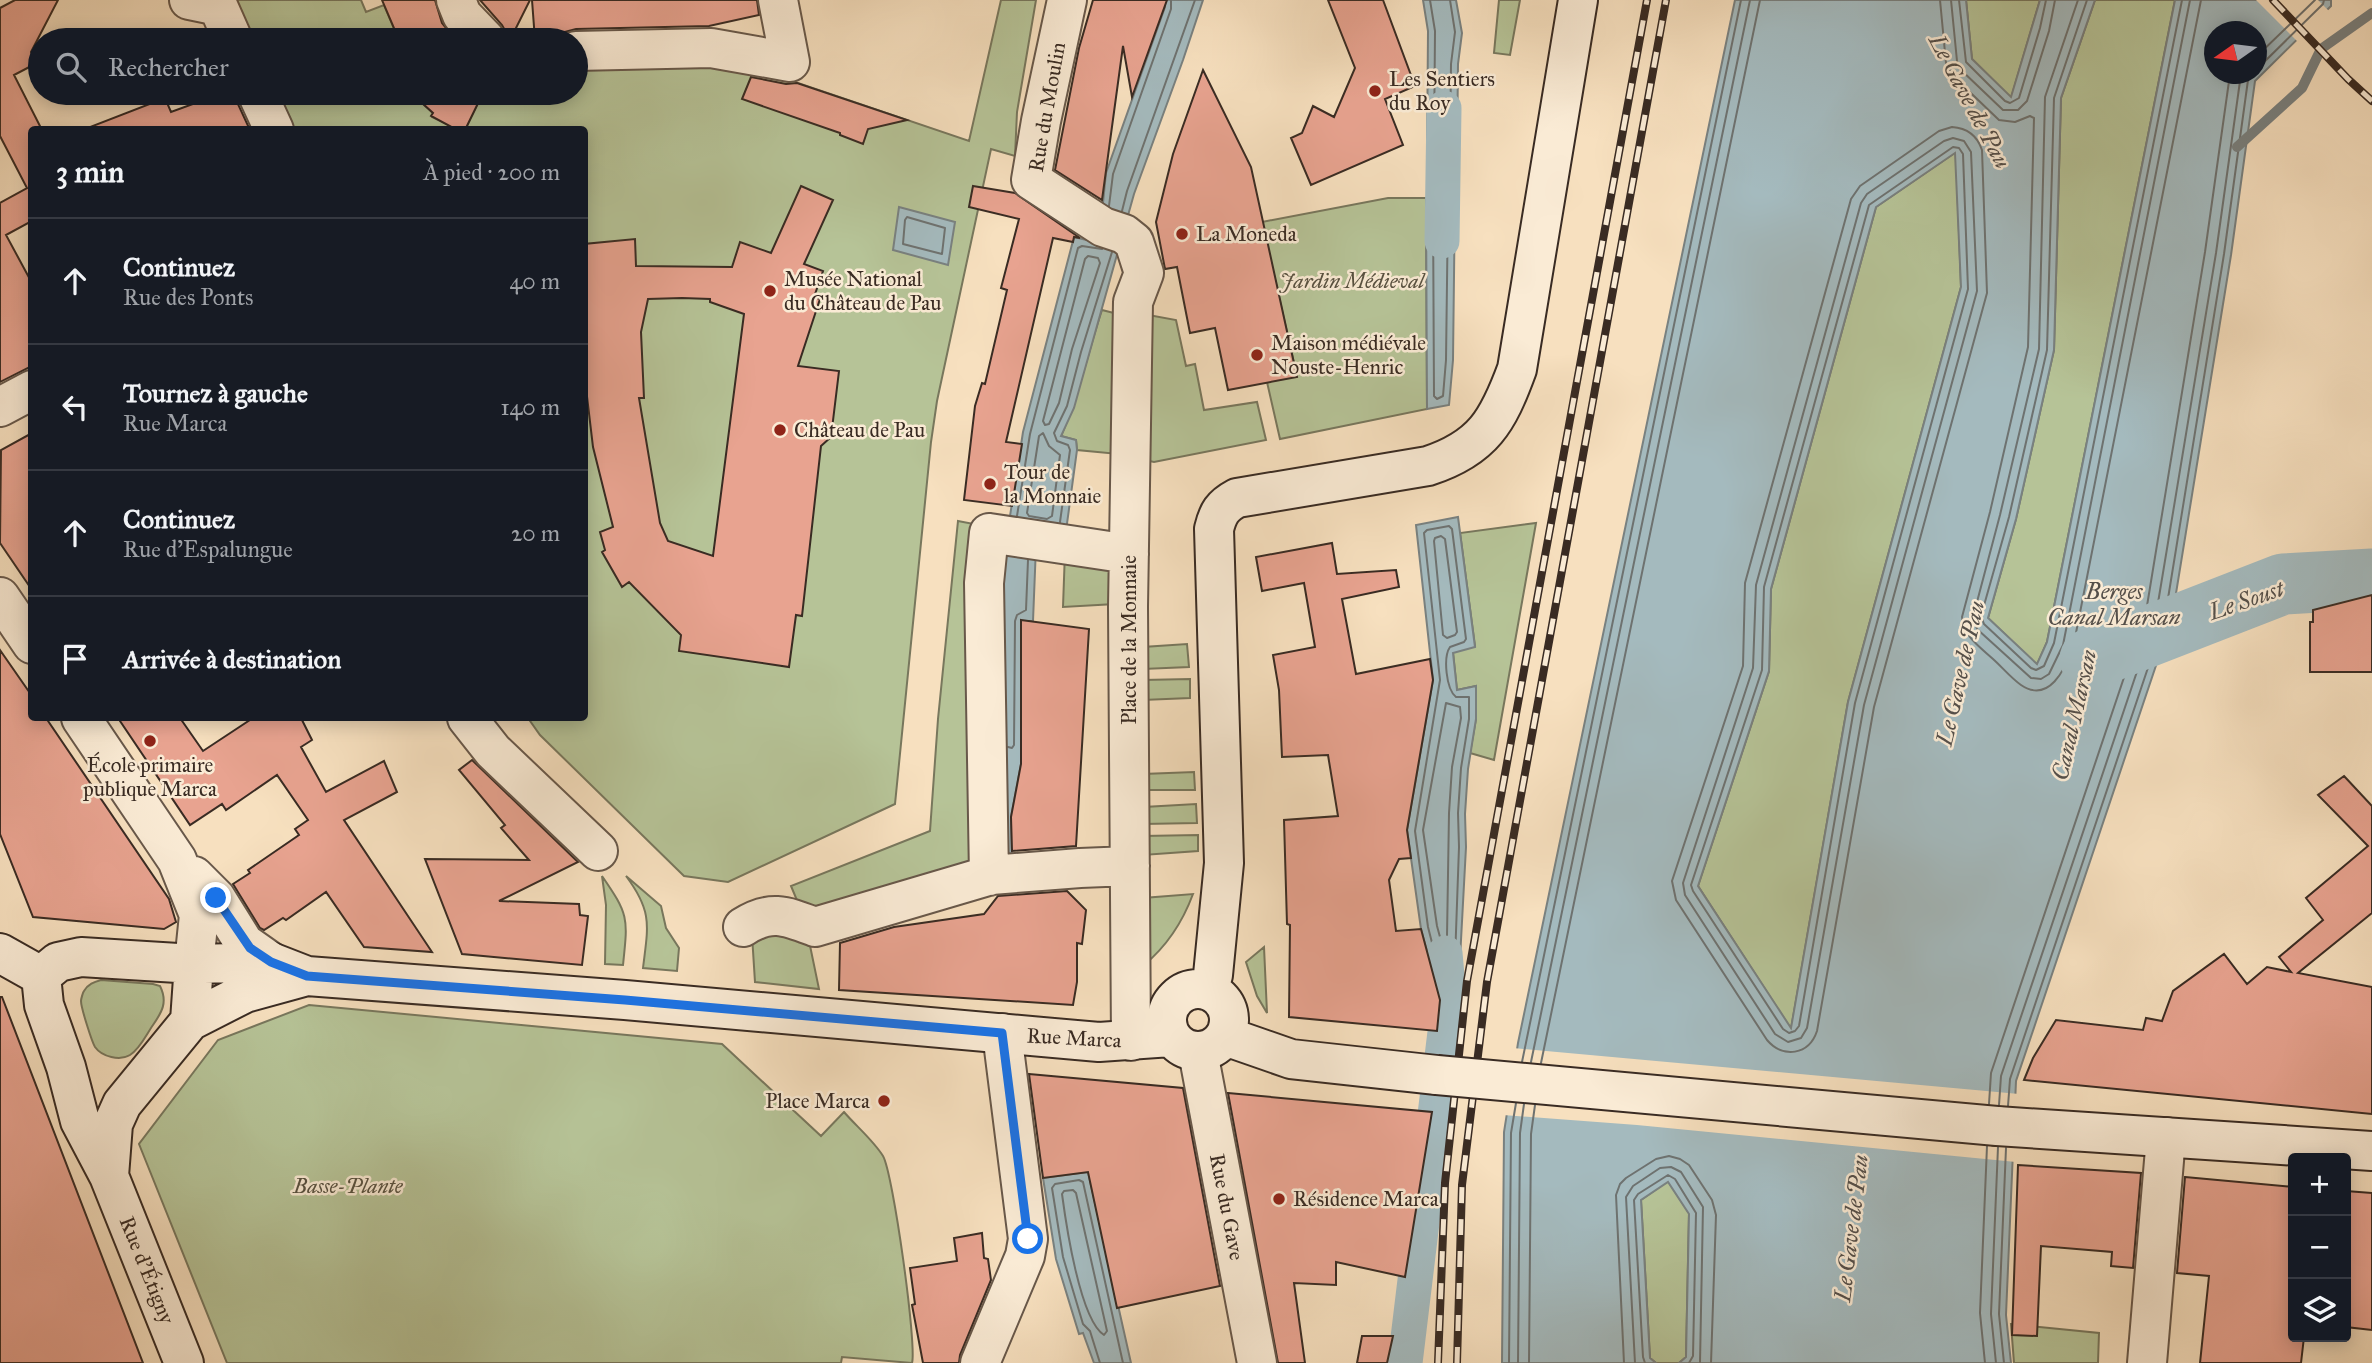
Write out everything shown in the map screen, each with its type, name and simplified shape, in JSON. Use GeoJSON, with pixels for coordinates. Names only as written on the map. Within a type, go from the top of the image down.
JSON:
{"type":"FeatureCollection","features":[{"type":"Feature","properties":{"kind":"street"},"geometry":{"type":"LineString","coordinates":[[189,0],[218,6],[228,28]]}},
{"type":"Feature","properties":{"kind":"street"},"geometry":{"type":"LineString","coordinates":[[456,0],[462,15],[474,28]]}},
{"type":"Feature","properties":{"kind":"street"},"geometry":{"type":"LineString","coordinates":[[588,51],[711,48],[790,62],[778,0]]}},
{"type":"Feature","properties":{"kind":"street","name":"Rue du Moulin"},"geometry":{"type":"LineString","coordinates":[[1067,0],[1031,180],[1126,244]]}},
{"type":"Feature","properties":{"kind":"street"},"geometry":{"type":"LineString","coordinates":[[1208,990],[1213,975],[1224,863],[1214,529],[1217,513],[1225,504],[1237,498],[1406,471],[1450,459],[1488,430],[1506,400],[1517,369],[1578,0]]}},
{"type":"Feature","properties":{"kind":"street"},"geometry":{"type":"LineString","coordinates":[[263,105],[272,126]]}},
{"type":"Feature","properties":{"kind":"street","name":"Place de la Monnaie"},"geometry":{"type":"LineString","coordinates":[[1126,244],[1133,302],[1129,554],[1131,1041]]}},
{"type":"Feature","properties":{"kind":"street"},"geometry":{"type":"LineString","coordinates":[[0,407],[28,392]]}},
{"type":"Feature","properties":{"kind":"street"},"geometry":{"type":"LineString","coordinates":[[990,876],[984,583],[989,533],[1129,554]]}},
{"type":"Feature","properties":{"kind":"street"},"geometry":{"type":"LineString","coordinates":[[0,597],[28,638]]}},
{"type":"Feature","properties":{"kind":"street"},"geometry":{"type":"LineString","coordinates":[[83,721],[177,860],[216,898],[250,948],[271,962]]}},
{"type":"Feature","properties":{"kind":"street"},"geometry":{"type":"LineString","coordinates":[[469,721],[493,751],[598,851]]}},
{"type":"Feature","properties":{"kind":"street"},"geometry":{"type":"LineString","coordinates":[[41,976],[44,1006],[66,1067],[88,1080],[118,1086],[138,1083],[190,1021],[199,915],[177,860]]}},
{"type":"Feature","properties":{"kind":"street"},"geometry":{"type":"LineString","coordinates":[[743,927],[759,917],[775,916],[791,918],[815,927],[990,876],[1028,871],[1130,866]]}},
{"type":"Feature","properties":{"kind":"street"},"geometry":{"type":"LineString","coordinates":[[0,953],[41,976]]}},
{"type":"Feature","properties":{"kind":"street"},"geometry":{"type":"LineString","coordinates":[[41,976],[58,962],[81,957],[194,964]]}},
{"type":"Feature","properties":{"kind":"street","name":"Rue Marca"},"geometry":{"type":"LineString","coordinates":[[194,964],[271,962],[307,976],[625,1000],[1099,1042],[1198,1041]]}},
{"type":"Feature","properties":{"kind":"street","name":"Rue Marca"},"geometry":{"type":"LineString","coordinates":[[190,1021],[245,993],[307,976]]}},
{"type":"Feature","properties":{"kind":"street"},"geometry":{"type":"LineString","coordinates":[[1198,1041],[1229,1027],[1227,1009],[1216,994],[1208,990],[1189,990],[1173,1001],[1167,1018],[1198,1041],[1291,1059],[1437,1075],[2019,1128],[2372,1151]]}},
{"type":"Feature","properties":{"kind":"street"},"geometry":{"type":"LineString","coordinates":[[980,1363],[1026,1256],[1028,1239],[1002,1033]]}},
{"type":"Feature","properties":{"kind":"street","name":"Rue du Gave"},"geometry":{"type":"LineString","coordinates":[[1198,1041],[1257,1363]]}},
{"type":"Feature","properties":{"kind":"street","name":"Rue d'Étigny"},"geometry":{"type":"LineString","coordinates":[[66,1067],[80,1121],[109,1176],[184,1363]]}},
{"type":"Feature","properties":{"kind":"street","name":"Rue d'Étigny"},"geometry":{"type":"LineString","coordinates":[[109,1176],[113,1124],[122,1104],[138,1083]]}},
{"type":"Feature","properties":{"kind":"street"},"geometry":{"type":"LineString","coordinates":[[2147,1363],[2166,1136]]}},
{"type":"Feature","properties":{"kind":"green space"},"geometry":{"type":"Polygon","coordinates":[[[225,0],[361,0],[366,12],[384,5],[394,28],[238,28],[225,0]]]}},
{"type":"Feature","properties":{"kind":"green space"},"geometry":{"type":"Polygon","coordinates":[[[1001,0],[1036,0],[1017,112],[1015,156],[991,149],[937,401],[895,804],[728,882],[684,876],[540,735],[530,721],[588,721],[588,126],[467,126],[477,105],[588,105],[588,67],[674,62],[754,68],[969,141],[1001,0]]]}},
{"type":"Feature","properties":{"kind":"green space"},"geometry":{"type":"Polygon","coordinates":[[[1499,0],[1520,0],[1510,55],[1494,53],[1499,0]]]}},
{"type":"Feature","properties":{"kind":"green space"},"geometry":{"type":"Polygon","coordinates":[[[1966,0],[2040,0],[2011,98],[1972,59],[1966,0]]]}},
{"type":"Feature","properties":{"kind":"green space"},"geometry":{"type":"Polygon","coordinates":[[[2095,0],[2175,0],[2047,642],[2037,665],[1988,618],[2016,519],[2054,350],[2061,98],[2095,0]]]}},
{"type":"Feature","properties":{"kind":"green space"},"geometry":{"type":"Polygon","coordinates":[[[274,105],[424,105],[433,113],[432,117],[451,126],[284,126],[274,105]]]}},
{"type":"Feature","properties":{"kind":"green space"},"geometry":{"type":"Polygon","coordinates":[[[1956,152],[1961,287],[1848,702],[1791,1029],[1698,886],[1769,671],[1771,589],[1876,207],[1956,152]]]}},
{"type":"Feature","properties":{"kind":"green space","name":"Jardin Médieval"},"geometry":{"type":"Polygon","coordinates":[[[1388,198],[1426,198],[1427,409],[1280,439],[1267,382],[1297,376],[1262,222],[1388,198]]]}},
{"type":"Feature","properties":{"kind":"green space"},"geometry":{"type":"Polygon","coordinates":[[[1102,310],[1114,313],[1118,454],[1077,450],[1076,440],[1061,436],[1102,310]]]}},
{"type":"Feature","properties":{"kind":"green space"},"geometry":{"type":"Polygon","coordinates":[[[1143,314],[1176,320],[1186,366],[1195,364],[1204,410],[1257,402],[1266,440],[1154,462],[1140,459],[1143,314]]]}},
{"type":"Feature","properties":{"kind":"green space"},"geometry":{"type":"Polygon","coordinates":[[[958,521],[979,525],[976,868],[801,910],[791,886],[930,831],[938,719],[958,521]]]}},
{"type":"Feature","properties":{"kind":"green space"},"geometry":{"type":"Polygon","coordinates":[[[1536,523],[1494,760],[1470,753],[1476,719],[1476,686],[1457,690],[1453,652],[1475,646],[1460,533],[1536,523]]]}},
{"type":"Feature","properties":{"kind":"green space"},"geometry":{"type":"Polygon","coordinates":[[[1065,551],[1116,557],[1115,604],[1063,607],[1065,551]]]}},
{"type":"Feature","properties":{"kind":"green space"},"geometry":{"type":"Polygon","coordinates":[[[1187,644],[1189,667],[1143,669],[1143,647],[1187,644]]]}},
{"type":"Feature","properties":{"kind":"green space"},"geometry":{"type":"Polygon","coordinates":[[[1190,679],[1190,698],[1143,700],[1143,680],[1190,679]]]}},
{"type":"Feature","properties":{"kind":"green space"},"geometry":{"type":"Polygon","coordinates":[[[1194,772],[1195,790],[1143,790],[1143,774],[1194,772]]]}},
{"type":"Feature","properties":{"kind":"green space"},"geometry":{"type":"Polygon","coordinates":[[[1196,804],[1197,823],[1143,824],[1144,807],[1196,804]]]}},
{"type":"Feature","properties":{"kind":"green space"},"geometry":{"type":"Polygon","coordinates":[[[1198,835],[1198,851],[1143,855],[1143,836],[1198,835]]]}},
{"type":"Feature","properties":{"kind":"green space"},"geometry":{"type":"Polygon","coordinates":[[[602,876],[622,909],[626,926],[623,965],[605,964],[606,905],[602,876]]]}},
{"type":"Feature","properties":{"kind":"green space"},"geometry":{"type":"Polygon","coordinates":[[[626,876],[661,906],[666,928],[679,948],[677,971],[643,968],[647,930],[645,910],[626,876]]]}},
{"type":"Feature","properties":{"kind":"green space"},"geometry":{"type":"Polygon","coordinates":[[[1193,894],[1173,932],[1160,950],[1144,965],[1143,898],[1193,894]]]}},
{"type":"Feature","properties":{"kind":"green space"},"geometry":{"type":"Polygon","coordinates":[[[764,931],[808,936],[819,989],[755,982],[752,935],[764,931]]]}},
{"type":"Feature","properties":{"kind":"green space"},"geometry":{"type":"Polygon","coordinates":[[[1264,947],[1267,1013],[1257,996],[1246,962],[1264,947]]]}},
{"type":"Feature","properties":{"kind":"green space"},"geometry":{"type":"Polygon","coordinates":[[[101,980],[153,984],[160,986],[162,992],[164,1002],[159,1016],[140,1046],[126,1057],[116,1058],[102,1053],[95,1047],[89,1032],[81,999],[87,987],[101,980]]]}},
{"type":"Feature","properties":{"kind":"green space","name":"Basse-Plante"},"geometry":{"type":"Polygon","coordinates":[[[309,1005],[722,1044],[821,1136],[844,1112],[879,1150],[887,1169],[908,1294],[912,1363],[842,1357],[841,1363],[227,1363],[139,1144],[218,1040],[309,1005]]]}},
{"type":"Feature","properties":{"kind":"green space"},"geometry":{"type":"Polygon","coordinates":[[[1668,1181],[1689,1213],[1686,1357],[1679,1363],[1656,1363],[1650,1358],[1641,1200],[1668,1181]]]}},
{"type":"Feature","properties":{"kind":"green space"},"geometry":{"type":"Polygon","coordinates":[[[2011,1324],[2099,1333],[2098,1363],[2014,1363],[2011,1324]]]}},
{"type":"Feature","properties":{"kind":"water"},"geometry":{"type":"Polygon","coordinates":[[[1165,0],[1203,0],[1134,194],[1074,408],[1061,436],[1076,440],[1077,450],[1066,531],[1008,529],[1023,432],[1074,237],[1099,243],[1106,173],[1165,7],[1165,0]]]}},
{"type":"Feature","properties":{"kind":"water"},"geometry":{"type":"Polygon","coordinates":[[[1423,0],[1456,0],[1462,33],[1458,64],[1457,153],[1427,156],[1428,31],[1423,0]]]}},
{"type":"Feature","properties":{"kind":"water"},"geometry":{"type":"Polygon","coordinates":[[[1735,0],[1966,0],[1972,59],[2011,97],[2040,0],[2095,0],[2061,98],[2054,350],[2016,519],[1988,618],[2037,664],[2047,642],[2175,0],[2331,0],[2331,6],[2267,69],[2267,21],[2204,21],[2204,84],[2255,84],[2231,255],[2172,618],[2016,1081],[2006,1315],[2011,1363],[1679,1363],[1686,1357],[1689,1214],[1668,1182],[1641,1200],[1650,1358],[1656,1363],[1502,1363],[1504,1132],[1518,1043],[1735,0]],[[1955,153],[1876,207],[1771,589],[1769,671],[1698,886],[1791,1028],[1848,702],[1961,287],[1955,153]]]}},
{"type":"Feature","properties":{"kind":"water"},"geometry":{"type":"Polygon","coordinates":[[[1455,193],[1453,360],[1449,405],[1427,409],[1426,198],[1455,193]]]}},
{"type":"Feature","properties":{"kind":"water"},"geometry":{"type":"Polygon","coordinates":[[[899,207],[955,222],[948,265],[893,250],[899,207]]]}},
{"type":"Feature","properties":{"kind":"water"},"geometry":{"type":"Polygon","coordinates":[[[1458,517],[1475,647],[1453,653],[1457,690],[1476,686],[1476,719],[1468,769],[1465,814],[1461,997],[1440,1000],[1421,929],[1407,830],[1433,680],[1416,525],[1458,517]]]}},
{"type":"Feature","properties":{"kind":"water"},"geometry":{"type":"Polygon","coordinates":[[[1006,540],[1036,546],[1033,621],[1021,621],[1021,764],[1011,817],[1012,866],[1004,867],[995,591],[1006,540]]]}},
{"type":"Feature","properties":{"kind":"water"},"geometry":{"type":"Polygon","coordinates":[[[1088,1172],[1131,1363],[1094,1363],[1083,1333],[1079,1334],[1056,1259],[1043,1178],[1088,1172]]]}},
{"type":"Feature","properties":{"kind":"pier"},"geometry":{"type":"Polygon","coordinates":[[[2256,0],[2318,0],[2330,12],[2299,43],[2256,0]]]}},
{"type":"Feature","properties":{"kind":"pier"},"geometry":{"type":"Polygon","coordinates":[[[1513,1048],[2019,1094],[2016,1162],[1637,1125],[1503,1115],[1513,1048]]]}},
{"type":"Feature","properties":{"kind":"building"},"geometry":{"type":"Polygon","coordinates":[[[15,0],[58,0],[43,28],[28,28],[28,68],[14,75],[40,126],[28,126],[28,223],[6,235],[28,276],[28,368],[0,382],[0,203],[27,188],[0,136],[0,8],[15,0]]]}},
{"type":"Feature","properties":{"kind":"building"},"geometry":{"type":"Polygon","coordinates":[[[382,0],[435,0],[446,28],[394,28],[382,0]]]}},
{"type":"Feature","properties":{"kind":"building"},"geometry":{"type":"Polygon","coordinates":[[[480,0],[530,0],[516,28],[504,28],[480,0]]]}},
{"type":"Feature","properties":{"kind":"building"},"geometry":{"type":"Polygon","coordinates":[[[532,0],[757,0],[759,15],[709,26],[534,28],[532,0]]]}},
{"type":"Feature","properties":{"kind":"building"},"geometry":{"type":"Polygon","coordinates":[[[1093,0],[1167,0],[1132,97],[1123,46],[1102,200],[1055,170],[1079,48],[1093,0]]]}},
{"type":"Feature","properties":{"kind":"building","name":"Les Sentiers du Roy"},"geometry":{"type":"Polygon","coordinates":[[[1328,0],[1383,0],[1415,86],[1385,99],[1403,145],[1311,185],[1291,138],[1302,133],[1313,106],[1334,117],[1355,68],[1328,0]]]}},
{"type":"Feature","properties":{"kind":"building"},"geometry":{"type":"Polygon","coordinates":[[[1203,70],[1251,167],[1297,377],[1228,390],[1215,328],[1190,333],[1177,267],[1165,269],[1156,222],[1173,154],[1203,70]]]}},
{"type":"Feature","properties":{"kind":"building"},"geometry":{"type":"Polygon","coordinates":[[[751,77],[786,84],[797,83],[907,120],[868,129],[863,144],[840,133],[742,99],[751,77]]]}},
{"type":"Feature","properties":{"kind":"building"},"geometry":{"type":"Polygon","coordinates":[[[147,105],[168,105],[171,112],[190,105],[238,105],[248,126],[93,126],[147,105]]]}},
{"type":"Feature","properties":{"kind":"building"},"geometry":{"type":"Polygon","coordinates":[[[424,105],[477,105],[467,126],[450,126],[431,116],[433,113],[424,105]]]}},
{"type":"Feature","properties":{"kind":"building","name":"Château de Pau"},"geometry":{"type":"Polygon","coordinates":[[[801,186],[833,200],[804,264],[823,271],[814,297],[820,299],[798,366],[839,371],[831,437],[821,446],[802,616],[796,615],[789,667],[679,651],[681,635],[629,582],[622,587],[602,552],[605,550],[600,532],[613,527],[593,447],[588,405],[588,244],[635,239],[636,266],[732,267],[740,242],[771,253],[801,186]],[[648,299],[641,332],[644,398],[639,398],[660,523],[668,541],[713,556],[744,314],[710,302],[710,299],[648,299]]]}},
{"type":"Feature","properties":{"kind":"building"},"geometry":{"type":"Polygon","coordinates":[[[973,186],[1015,193],[1080,238],[1074,237],[1073,242],[1053,238],[1006,442],[1022,444],[1012,506],[964,500],[975,406],[982,383],[985,384],[1007,290],[1001,288],[1019,219],[969,207],[973,186]]]}},
{"type":"Feature","properties":{"kind":"building"},"geometry":{"type":"Polygon","coordinates":[[[28,435],[28,584],[0,543],[1,450],[28,435]]]}},
{"type":"Feature","properties":{"kind":"building"},"geometry":{"type":"Polygon","coordinates":[[[1332,543],[1337,574],[1396,570],[1399,587],[1342,599],[1356,674],[1430,659],[1433,680],[1407,830],[1411,858],[1399,859],[1389,880],[1396,931],[1421,929],[1440,1000],[1437,1031],[1289,1017],[1290,925],[1287,924],[1284,820],[1338,816],[1328,755],[1282,757],[1279,690],[1273,655],[1315,647],[1304,583],[1262,591],[1256,557],[1332,543]]]}},
{"type":"Feature","properties":{"kind":"building"},"geometry":{"type":"Polygon","coordinates":[[[2372,595],[2372,672],[2310,672],[2310,622],[2313,622],[2313,610],[2372,595]]]}},
{"type":"Feature","properties":{"kind":"building"},"geometry":{"type":"Polygon","coordinates":[[[1021,620],[1089,629],[1076,846],[1012,851],[1011,817],[1021,764],[1021,620]]]}},
{"type":"Feature","properties":{"kind":"building"},"geometry":{"type":"Polygon","coordinates":[[[0,650],[28,690],[28,721],[48,721],[169,899],[176,922],[164,929],[33,917],[0,834],[0,650]]]}},
{"type":"Feature","properties":{"kind":"building"},"geometry":{"type":"Polygon","coordinates":[[[120,721],[182,721],[203,751],[248,721],[302,721],[312,740],[301,747],[326,792],[384,761],[397,792],[344,820],[432,952],[364,947],[326,892],[286,920],[283,918],[264,930],[260,928],[233,884],[250,873],[248,870],[299,835],[295,829],[308,820],[277,775],[226,810],[222,804],[190,825],[120,721]]]}},
{"type":"Feature","properties":{"kind":"building"},"geometry":{"type":"Polygon","coordinates":[[[472,760],[578,862],[499,901],[579,904],[580,915],[588,916],[582,965],[462,954],[425,859],[529,860],[501,828],[505,825],[459,770],[472,760]]]}},
{"type":"Feature","properties":{"kind":"building"},"geometry":{"type":"Polygon","coordinates":[[[2344,776],[2372,806],[2372,913],[2298,973],[2372,987],[2372,1114],[2024,1080],[2033,1058],[2056,1020],[2143,1030],[2146,1018],[2162,1021],[2173,991],[2224,954],[2247,984],[2267,967],[2291,972],[2279,957],[2323,920],[2306,898],[2368,846],[2318,795],[2344,776]]]}},
{"type":"Feature","properties":{"kind":"building"},"geometry":{"type":"Polygon","coordinates":[[[1067,891],[1086,910],[1082,944],[1077,943],[1077,982],[1073,1005],[839,990],[840,943],[894,927],[984,914],[998,896],[1067,891]]]}},
{"type":"Feature","properties":{"kind":"building"},"geometry":{"type":"Polygon","coordinates":[[[2,997],[143,1363],[0,1363],[2,997]]]}},
{"type":"Feature","properties":{"kind":"building"},"geometry":{"type":"Polygon","coordinates":[[[1029,1074],[1183,1088],[1220,1286],[1117,1308],[1088,1172],[1043,1178],[1029,1074]]]}},
{"type":"Feature","properties":{"kind":"building"},"geometry":{"type":"Polygon","coordinates":[[[1228,1093],[1432,1112],[1405,1277],[1336,1262],[1336,1285],[1294,1283],[1305,1363],[1278,1363],[1228,1093]]]}},
{"type":"Feature","properties":{"kind":"building"},"geometry":{"type":"Polygon","coordinates":[[[2018,1165],[2141,1173],[2133,1268],[2111,1266],[2112,1252],[2041,1246],[2037,1336],[2012,1335],[2018,1165]]]}},
{"type":"Feature","properties":{"kind":"building"},"geometry":{"type":"Polygon","coordinates":[[[2185,1177],[2288,1187],[2288,1342],[2303,1342],[2301,1363],[2200,1363],[2209,1276],[2177,1273],[2185,1177]]]}},
{"type":"Feature","properties":{"kind":"building"},"geometry":{"type":"Polygon","coordinates":[[[2351,1191],[2372,1193],[2372,1330],[2351,1328],[2351,1191]]]}},
{"type":"Feature","properties":{"kind":"building"},"geometry":{"type":"Polygon","coordinates":[[[982,1233],[984,1258],[988,1259],[991,1280],[959,1363],[923,1363],[912,1305],[915,1304],[910,1268],[957,1261],[954,1238],[982,1233]]]}},
{"type":"Feature","properties":{"kind":"building"},"geometry":{"type":"Polygon","coordinates":[[[1362,1336],[1393,1336],[1387,1363],[1357,1363],[1362,1336]]]}},
{"type":"Feature","properties":{"kind":"waterway"},"geometry":{"type":"LineString","coordinates":[[2237,147],[2302,88],[2321,49],[2372,13]]}},
{"type":"Feature","properties":{"kind":"waterway"},"geometry":{"type":"LineString","coordinates":[[1442,241],[1444,108]]}},
{"type":"Feature","properties":{"kind":"waterway","name":"Le Soust"},"geometry":{"type":"LineString","coordinates":[[2090,659],[2283,584],[2372,579]]}},
{"type":"Feature","properties":{"kind":"waterway"},"geometry":{"type":"LineString","coordinates":[[1405,1363],[1449,999],[1445,953]]}},
{"type":"Feature","properties":{"kind":"railway"},"geometry":{"type":"LineString","coordinates":[[1438,1363],[1445,1183],[1467,981],[1647,0]]}},
{"type":"Feature","properties":{"kind":"railway"},"geometry":{"type":"LineString","coordinates":[[1457,1363],[1462,1185],[1487,982],[1666,0]]}},
{"type":"Feature","properties":{"kind":"railway"},"geometry":{"type":"LineString","coordinates":[[2273,0],[2372,101]]}},
{"type":"Feature","properties":{"kind":"place","name":"Les Sentiers du Roy"},"geometry":{"type":"Point","coordinates":[1375,91]}},
{"type":"Feature","properties":{"kind":"place","name":"La Moneda"},"geometry":{"type":"Point","coordinates":[1182,234]}},
{"type":"Feature","properties":{"kind":"place","name":"Musée National du Château de Pau"},"geometry":{"type":"Point","coordinates":[770,291]}},
{"type":"Feature","properties":{"kind":"place","name":"Maison médiévale Nouste-Henric"},"geometry":{"type":"Point","coordinates":[1257,355]}},
{"type":"Feature","properties":{"kind":"place","name":"Château de Pau"},"geometry":{"type":"Point","coordinates":[780,430]}},
{"type":"Feature","properties":{"kind":"place","name":"Tour de la Monnaie"},"geometry":{"type":"Point","coordinates":[990,484]}},
{"type":"Feature","properties":{"kind":"place","name":"École primaire publique Marca"},"geometry":{"type":"Point","coordinates":[150,741]}},
{"type":"Feature","properties":{"kind":"place","name":"Place Marca"},"geometry":{"type":"Point","coordinates":[884,1101]}},
{"type":"Feature","properties":{"kind":"place","name":"Résidence Marca"},"geometry":{"type":"Point","coordinates":[1279,1199]}},
{"type":"Feature","properties":{"kind":"route"},"geometry":{"type":"LineString","coordinates":[[216,898],[244,943],[271,962],[307,976],[1002,1033],[1028,1239]]}},
{"type":"Feature","properties":{"kind":"water label","name":"Le Gave de Pau"},"geometry":{"type":"Point","coordinates":[1970,101]}},
{"type":"Feature","properties":{"kind":"water label","name":"Berges Canal Marsan"},"geometry":{"type":"Point","coordinates":[2114,604]}},
{"type":"Feature","properties":{"kind":"water label","name":"Le Gave de Pau"},"geometry":{"type":"Point","coordinates":[1960,673]}},
{"type":"Feature","properties":{"kind":"water label","name":"Canal Marsan"},"geometry":{"type":"Point","coordinates":[2074,715]}},
{"type":"Feature","properties":{"kind":"water label","name":"Le Gave de Pau"},"geometry":{"type":"Point","coordinates":[1851,1228]}}]}
